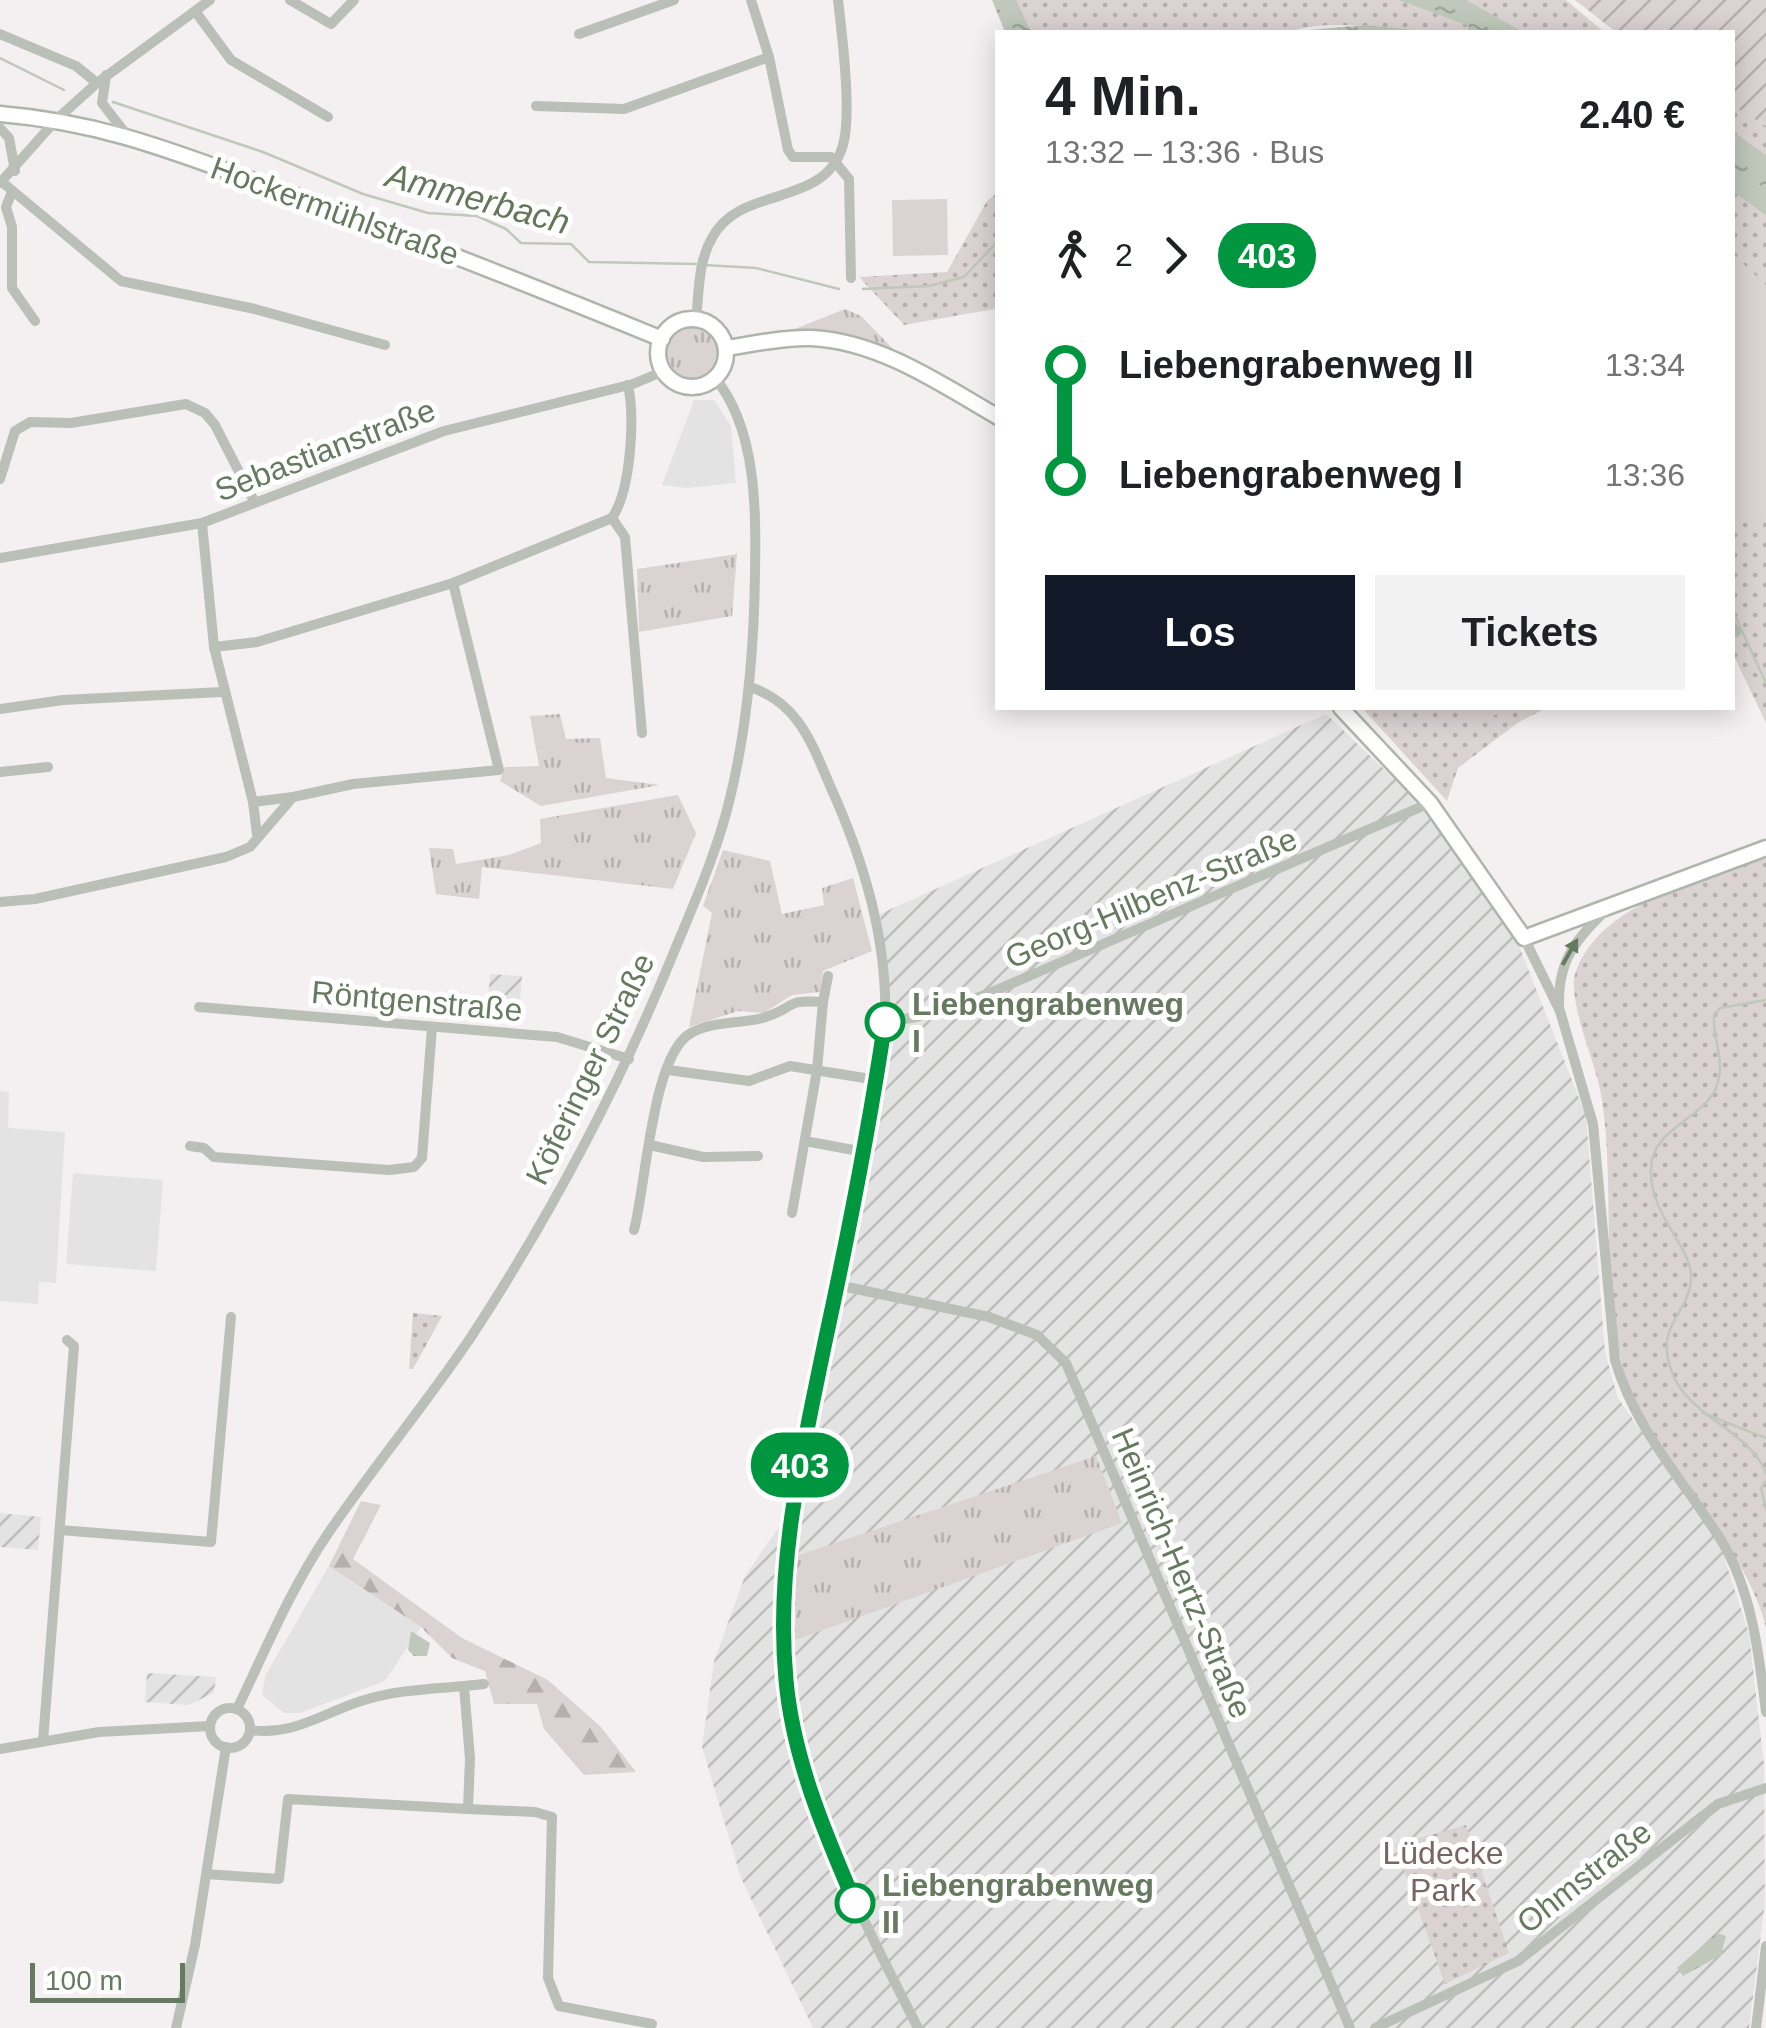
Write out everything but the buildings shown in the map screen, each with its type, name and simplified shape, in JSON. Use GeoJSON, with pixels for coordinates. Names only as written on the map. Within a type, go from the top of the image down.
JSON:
{"type":"FeatureCollection","features":[{"type":"Feature","properties":{"kind":"main road","name":"Hockermühlstraße"},"geometry":{"type":"LineString","coordinates":[[0,114],[57,119],[126,134],[445,250],[662,339]]}},
{"type":"Feature","properties":{"kind":"main road"},"geometry":{"type":"LineString","coordinates":[[696,320],[716,329],[726,348],[722,368],[715,378],[689,387],[664,371],[659,360],[662,339],[672,326],[696,320]]}},
{"type":"Feature","properties":{"kind":"main road"},"geometry":{"type":"LineString","coordinates":[[726,348],[772,340],[832,340],[920,371],[995,415]]}},
{"type":"Feature","properties":{"kind":"main road"},"geometry":{"type":"LineString","coordinates":[[1343,710],[1430,803],[1524,938],[1766,848]]}},
{"type":"Feature","properties":{"kind":"street"},"geometry":{"type":"LineString","coordinates":[[210,0],[101,79],[57,119],[1,183],[70,235],[121,281],[254,309],[385,346]]}},
{"type":"Feature","properties":{"kind":"street"},"geometry":{"type":"LineString","coordinates":[[290,0],[331,24],[354,0]]}},
{"type":"Feature","properties":{"kind":"street"},"geometry":{"type":"LineString","coordinates":[[579,34],[674,0]]}},
{"type":"Feature","properties":{"kind":"street"},"geometry":{"type":"LineString","coordinates":[[751,0],[769,57],[788,150],[793,157],[818,155],[836,162],[850,180],[850,278]]}},
{"type":"Feature","properties":{"kind":"street"},"geometry":{"type":"LineString","coordinates":[[696,320],[706,250],[730,216],[809,186],[836,162],[846,130],[838,0]]}},
{"type":"Feature","properties":{"kind":"street"},"geometry":{"type":"LineString","coordinates":[[195,11],[232,60],[328,117]]}},
{"type":"Feature","properties":{"kind":"street"},"geometry":{"type":"LineString","coordinates":[[0,34],[101,79]]}},
{"type":"Feature","properties":{"kind":"street"},"geometry":{"type":"LineString","coordinates":[[536,106],[624,109],[686,90],[769,57]]}},
{"type":"Feature","properties":{"kind":"street"},"geometry":{"type":"LineString","coordinates":[[101,79],[102,103],[126,134]]}},
{"type":"Feature","properties":{"kind":"street"},"geometry":{"type":"LineString","coordinates":[[0,128],[14,154],[15,170]]}},
{"type":"Feature","properties":{"kind":"street"},"geometry":{"type":"LineString","coordinates":[[12,194],[6,207],[12,227],[12,288],[36,321]]}},
{"type":"Feature","properties":{"kind":"street","name":"Sebastianstraße"},"geometry":{"type":"LineString","coordinates":[[0,558],[202,524],[254,501],[482,419],[628,385],[664,371]]}},
{"type":"Feature","properties":{"kind":"street","name":"Köferinger Straße"},"geometry":{"type":"LineString","coordinates":[[237,1710],[291,1596],[327,1535],[471,1336],[559,1195],[629,1059],[723,822],[750,687],[755,559],[748,463],[737,412],[715,378]]}},
{"type":"Feature","properties":{"kind":"street"},"geometry":{"type":"LineString","coordinates":[[214,646],[256,642],[453,583],[612,518],[621,499],[631,434],[628,385]]}},
{"type":"Feature","properties":{"kind":"street"},"geometry":{"type":"LineString","coordinates":[[0,479],[14,431],[30,422],[71,423],[186,404],[205,413],[215,425],[254,501]]}},
{"type":"Feature","properties":{"kind":"street"},"geometry":{"type":"LineString","coordinates":[[612,518],[624,537],[642,733]]}},
{"type":"Feature","properties":{"kind":"street"},"geometry":{"type":"LineString","coordinates":[[202,524],[222,692],[253,802],[257,835]]}},
{"type":"Feature","properties":{"kind":"street"},"geometry":{"type":"LineString","coordinates":[[253,802],[353,784],[496,772],[483,692],[453,583]]}},
{"type":"Feature","properties":{"kind":"street"},"geometry":{"type":"LineString","coordinates":[[750,687],[784,704],[802,722],[854,842],[871,895],[882,952],[885,1022],[877,1080],[791,1506],[782,1609],[786,1683],[799,1756],[824,1832],[918,2028]]}},
{"type":"Feature","properties":{"kind":"street"},"geometry":{"type":"LineString","coordinates":[[0,709],[63,700],[222,692]]}},
{"type":"Feature","properties":{"kind":"street"},"geometry":{"type":"LineString","coordinates":[[0,772],[48,767]]}},
{"type":"Feature","properties":{"kind":"street"},"geometry":{"type":"LineString","coordinates":[[0,902],[35,899],[226,857],[250,847],[293,797]]}},
{"type":"Feature","properties":{"kind":"street","name":"Georg-Hilbenz-Straße"},"geometry":{"type":"LineString","coordinates":[[885,1022],[917,1017],[985,995],[1430,803]]}},
{"type":"Feature","properties":{"kind":"street"},"geometry":{"type":"LineString","coordinates":[[1560,1011],[1560,974],[1567,953],[1610,906]]}},
{"type":"Feature","properties":{"kind":"street"},"geometry":{"type":"LineString","coordinates":[[1524,938],[1560,1011],[1598,1153],[1606,1281],[1621,1378],[1641,1424],[1722,1542],[1740,1581],[1766,1712]]}},
{"type":"Feature","properties":{"kind":"street"},"geometry":{"type":"LineString","coordinates":[[792,1213],[817,1070],[828,976]]}},
{"type":"Feature","properties":{"kind":"street"},"geometry":{"type":"LineString","coordinates":[[634,1230],[658,1088],[682,1040],[692,1032],[741,1018],[766,1018],[794,999],[823,1002]]}},
{"type":"Feature","properties":{"kind":"street","name":"Röntgenstraße"},"geometry":{"type":"LineString","coordinates":[[199,1007],[557,1038],[629,1059]]}},
{"type":"Feature","properties":{"kind":"street"},"geometry":{"type":"LineString","coordinates":[[190,1146],[204,1148],[214,1157],[389,1170],[414,1168],[422,1158],[432,1027]]}},
{"type":"Feature","properties":{"kind":"street"},"geometry":{"type":"LineString","coordinates":[[668,1070],[749,1081],[790,1066],[877,1080]]}},
{"type":"Feature","properties":{"kind":"street"},"geometry":{"type":"LineString","coordinates":[[805,1141],[864,1152]]}},
{"type":"Feature","properties":{"kind":"street"},"geometry":{"type":"LineString","coordinates":[[650,1144],[703,1157],[758,1156]]}},
{"type":"Feature","properties":{"kind":"street","name":"Heinrich-Hertz-Straße"},"geometry":{"type":"LineString","coordinates":[[837,1285],[990,1317],[1037,1336],[1066,1363],[1350,2028]]}},
{"type":"Feature","properties":{"kind":"street"},"geometry":{"type":"LineString","coordinates":[[60,1530],[211,1542],[231,1318]]}},
{"type":"Feature","properties":{"kind":"street"},"geometry":{"type":"LineString","coordinates":[[43,1741],[74,1346],[67,1340]]}},
{"type":"Feature","properties":{"kind":"street"},"geometry":{"type":"LineString","coordinates":[[250,1730],[287,1732],[360,1701],[404,1690],[484,1684]]}},
{"type":"Feature","properties":{"kind":"street"},"geometry":{"type":"LineString","coordinates":[[464,1686],[468,1809]]}},
{"type":"Feature","properties":{"kind":"street"},"geometry":{"type":"LineString","coordinates":[[237,1710],[247,1718],[250,1730],[239,1746],[226,1747],[216,1742],[210,1726],[220,1711],[237,1710]]}},
{"type":"Feature","properties":{"kind":"street"},"geometry":{"type":"LineString","coordinates":[[0,1750],[148,1727],[210,1726]]}},
{"type":"Feature","properties":{"kind":"street"},"geometry":{"type":"LineString","coordinates":[[176,2028],[226,1747]]}},
{"type":"Feature","properties":{"kind":"street","name":"Ohmstraße"},"geometry":{"type":"LineString","coordinates":[[1375,2028],[1518,1961],[1718,1804],[1766,1788]]}},
{"type":"Feature","properties":{"kind":"street"},"geometry":{"type":"LineString","coordinates":[[206,1874],[279,1879],[288,1799],[534,1812],[552,1818],[548,1978],[558,2006],[652,2024]]}},
{"type":"Feature","properties":{"kind":"street"},"geometry":{"type":"LineString","coordinates":[[1756,2028],[1766,1946]]}},
{"type":"Feature","properties":{"kind":"shaded area"},"geometry":{"type":"Polygon","coordinates":[[[694,400],[714,400],[731,426],[736,483],[687,488],[662,485],[694,400]]]}},
{"type":"Feature","properties":{"kind":"shaded area"},"geometry":{"type":"Polygon","coordinates":[[[1326,714],[1425,808],[1518,943],[1586,1116],[1605,1352],[1618,1398],[1720,1544],[1749,1634],[1764,1764],[1765,1903],[1749,2028],[813,2028],[741,1878],[702,1747],[714,1661],[745,1576],[797,1501],[892,1024],[880,914],[1326,714]]]}},
{"type":"Feature","properties":{"kind":"shaded area"},"geometry":{"type":"Polygon","coordinates":[[[490,974],[522,976],[519,1014],[487,1011],[490,974]]]}},
{"type":"Feature","properties":{"kind":"shaded area"},"geometry":{"type":"Polygon","coordinates":[[[0,1091],[9,1092],[8,1128],[65,1132],[56,1283],[39,1282],[38,1304],[0,1301],[0,1091]]]}},
{"type":"Feature","properties":{"kind":"shaded area"},"geometry":{"type":"Polygon","coordinates":[[[73,1173],[163,1180],[156,1271],[66,1264],[73,1173]]]}},
{"type":"Feature","properties":{"kind":"shaded area"},"geometry":{"type":"Polygon","coordinates":[[[0,1513],[41,1517],[38,1550],[0,1547],[0,1513]]]}},
{"type":"Feature","properties":{"kind":"shaded area"},"geometry":{"type":"Polygon","coordinates":[[[329,1566],[421,1627],[385,1681],[300,1713],[284,1713],[262,1695],[265,1676],[329,1566]]]}},
{"type":"Feature","properties":{"kind":"shaded area"},"geometry":{"type":"Polygon","coordinates":[[[147,1673],[216,1677],[214,1693],[188,1705],[145,1702],[147,1673]]]}},
{"type":"Feature","properties":{"kind":"green space"},"geometry":{"type":"Polygon","coordinates":[[[1015,0],[1566,0],[1602,30],[1404,30],[1339,25],[1296,30],[1028,30],[1015,0]]]}},
{"type":"Feature","properties":{"kind":"green space"},"geometry":{"type":"Polygon","coordinates":[[[1575,0],[1766,0],[1766,126],[1735,107],[1735,30],[1613,30],[1575,0]]]}},
{"type":"Feature","properties":{"kind":"green space"},"geometry":{"type":"Polygon","coordinates":[[[1735,107],[1766,126],[1766,723],[1735,658],[1735,107]]]}},
{"type":"Feature","properties":{"kind":"green space"},"geometry":{"type":"Polygon","coordinates":[[[995,195],[994,309],[904,325],[859,277],[947,272],[987,201],[995,195]]]}},
{"type":"Feature","properties":{"kind":"green space"},"geometry":{"type":"Polygon","coordinates":[[[947,199],[948,255],[893,256],[892,200],[947,199]]]}},
{"type":"Feature","properties":{"kind":"green space"},"geometry":{"type":"Polygon","coordinates":[[[1735,256],[1766,285],[1766,519],[1735,524],[1735,256]]]}},
{"type":"Feature","properties":{"kind":"green space"},"geometry":{"type":"Polygon","coordinates":[[[845,309],[861,316],[896,352],[828,333],[787,332],[845,309]]]}},
{"type":"Feature","properties":{"kind":"green space"},"geometry":{"type":"Polygon","coordinates":[[[693,326],[711,334],[719,352],[711,370],[693,378],[675,370],[667,352],[675,334],[693,326]]]}},
{"type":"Feature","properties":{"kind":"green space"},"geometry":{"type":"Polygon","coordinates":[[[737,554],[732,616],[639,632],[637,569],[737,554]]]}},
{"type":"Feature","properties":{"kind":"green space"},"geometry":{"type":"Polygon","coordinates":[[[1364,710],[1542,710],[1519,722],[1458,768],[1447,801],[1364,710]]]}},
{"type":"Feature","properties":{"kind":"green space"},"geometry":{"type":"Polygon","coordinates":[[[1467,710],[1504,710],[1477,725],[1467,710]]]}},
{"type":"Feature","properties":{"kind":"green space"},"geometry":{"type":"Polygon","coordinates":[[[560,714],[566,739],[600,738],[606,778],[660,785],[541,806],[500,781],[505,767],[539,766],[530,716],[560,714]]]}},
{"type":"Feature","properties":{"kind":"green space"},"geometry":{"type":"Polygon","coordinates":[[[678,795],[696,833],[673,889],[482,867],[479,899],[436,894],[429,848],[453,849],[456,864],[509,855],[541,843],[540,819],[678,795]]]}},
{"type":"Feature","properties":{"kind":"green space"},"geometry":{"type":"Polygon","coordinates":[[[723,850],[770,861],[782,914],[824,905],[822,888],[853,878],[872,951],[823,971],[820,992],[792,995],[764,1013],[738,1011],[689,1027],[712,913],[703,906],[723,850]]]}},
{"type":"Feature","properties":{"kind":"green space"},"geometry":{"type":"Polygon","coordinates":[[[1766,858],[1766,1627],[1742,1570],[1657,1446],[1626,1380],[1612,1298],[1608,1171],[1600,1089],[1578,1012],[1574,982],[1589,947],[1631,910],[1766,858]]]}},
{"type":"Feature","properties":{"kind":"green space"},"geometry":{"type":"Polygon","coordinates":[[[413,1313],[442,1316],[413,1369],[409,1369],[413,1313]]]}},
{"type":"Feature","properties":{"kind":"green space"},"geometry":{"type":"Polygon","coordinates":[[[1096,1456],[1122,1523],[795,1640],[796,1556],[1096,1456]]]}},
{"type":"Feature","properties":{"kind":"green space"},"geometry":{"type":"Polygon","coordinates":[[[361,1501],[381,1505],[353,1559],[462,1638],[548,1680],[601,1727],[636,1772],[584,1775],[544,1729],[537,1704],[494,1704],[485,1671],[452,1658],[421,1627],[329,1566],[361,1501]]]}},
{"type":"Feature","properties":{"kind":"green space","name":"Lüdecke Park"},"geometry":{"type":"Polygon","coordinates":[[[1466,1825],[1509,1953],[1445,1984],[1395,1845],[1466,1825]]]}},
{"type":"Feature","properties":{"kind":"water"},"geometry":{"type":"Polygon","coordinates":[[[992,0],[1016,0],[1030,30],[1004,30],[992,0]]]}},
{"type":"Feature","properties":{"kind":"water"},"geometry":{"type":"Polygon","coordinates":[[[1399,0],[1466,0],[1519,30],[1468,30],[1469,26],[1399,0]]]}},
{"type":"Feature","properties":{"kind":"water"},"geometry":{"type":"Polygon","coordinates":[[[1366,25],[1412,30],[1309,30],[1366,25]]]}},
{"type":"Feature","properties":{"kind":"water"},"geometry":{"type":"Polygon","coordinates":[[[1735,133],[1766,155],[1766,215],[1735,193],[1735,133]]]}},
{"type":"Feature","properties":{"kind":"water"},"geometry":{"type":"Polygon","coordinates":[[[411,1631],[430,1643],[427,1656],[414,1656],[408,1650],[411,1631]]]}},
{"type":"Feature","properties":{"kind":"water"},"geometry":{"type":"Polygon","coordinates":[[[1717,1933],[1726,1936],[1721,1955],[1683,1976],[1677,1968],[1717,1933]]]}},
{"type":"Feature","properties":{"kind":"waterway","name":"Ammerbach"},"geometry":{"type":"LineString","coordinates":[[0,58],[64,90]]}},
{"type":"Feature","properties":{"kind":"waterway","name":"Ammerbach"},"geometry":{"type":"LineString","coordinates":[[113,102],[263,152],[363,194],[428,213],[477,216],[506,229],[521,243],[571,244],[589,262],[696,264]]}},
{"type":"Feature","properties":{"kind":"waterway","name":"Ammerbach"},"geometry":{"type":"LineString","coordinates":[[863,289],[929,286],[964,277],[995,244]]}},
{"type":"Feature","properties":{"kind":"waterway","name":"Ammerbach"},"geometry":{"type":"LineString","coordinates":[[704,265],[756,268],[839,289]]}},
{"type":"Feature","properties":{"kind":"waterway"},"geometry":{"type":"LineString","coordinates":[[1735,616],[1766,683]]}},
{"type":"Feature","properties":{"kind":"waterway"},"geometry":{"type":"LineString","coordinates":[[1766,1000],[1720,1008],[1714,1015],[1720,1065],[1718,1082],[1703,1105],[1660,1142],[1651,1169],[1657,1202],[1690,1269],[1688,1294],[1667,1345],[1673,1375],[1693,1403],[1747,1446],[1766,1473]]}},
{"type":"Feature","properties":{"kind":"waterway"},"geometry":{"type":"LineString","coordinates":[[1703,1413],[1766,1438]]}},
{"type":"Feature","properties":{"kind":"waterway"},"geometry":{"type":"LineString","coordinates":[[1766,1481],[1761,1488],[1766,1509]]}},
{"type":"Feature","properties":{"kind":"bus line","name":"403"},"geometry":{"type":"LineString","coordinates":[[855,1903],[824,1832],[799,1756],[786,1683],[782,1609],[791,1506],[860,1169],[885,1022]]}},
{"type":"Feature","properties":{"kind":"place","name":"Liebengrabenweg I"},"geometry":{"type":"Point","coordinates":[885,1022]}},
{"type":"Feature","properties":{"kind":"place","name":"Liebengrabenweg II"},"geometry":{"type":"Point","coordinates":[855,1903]}}]}
